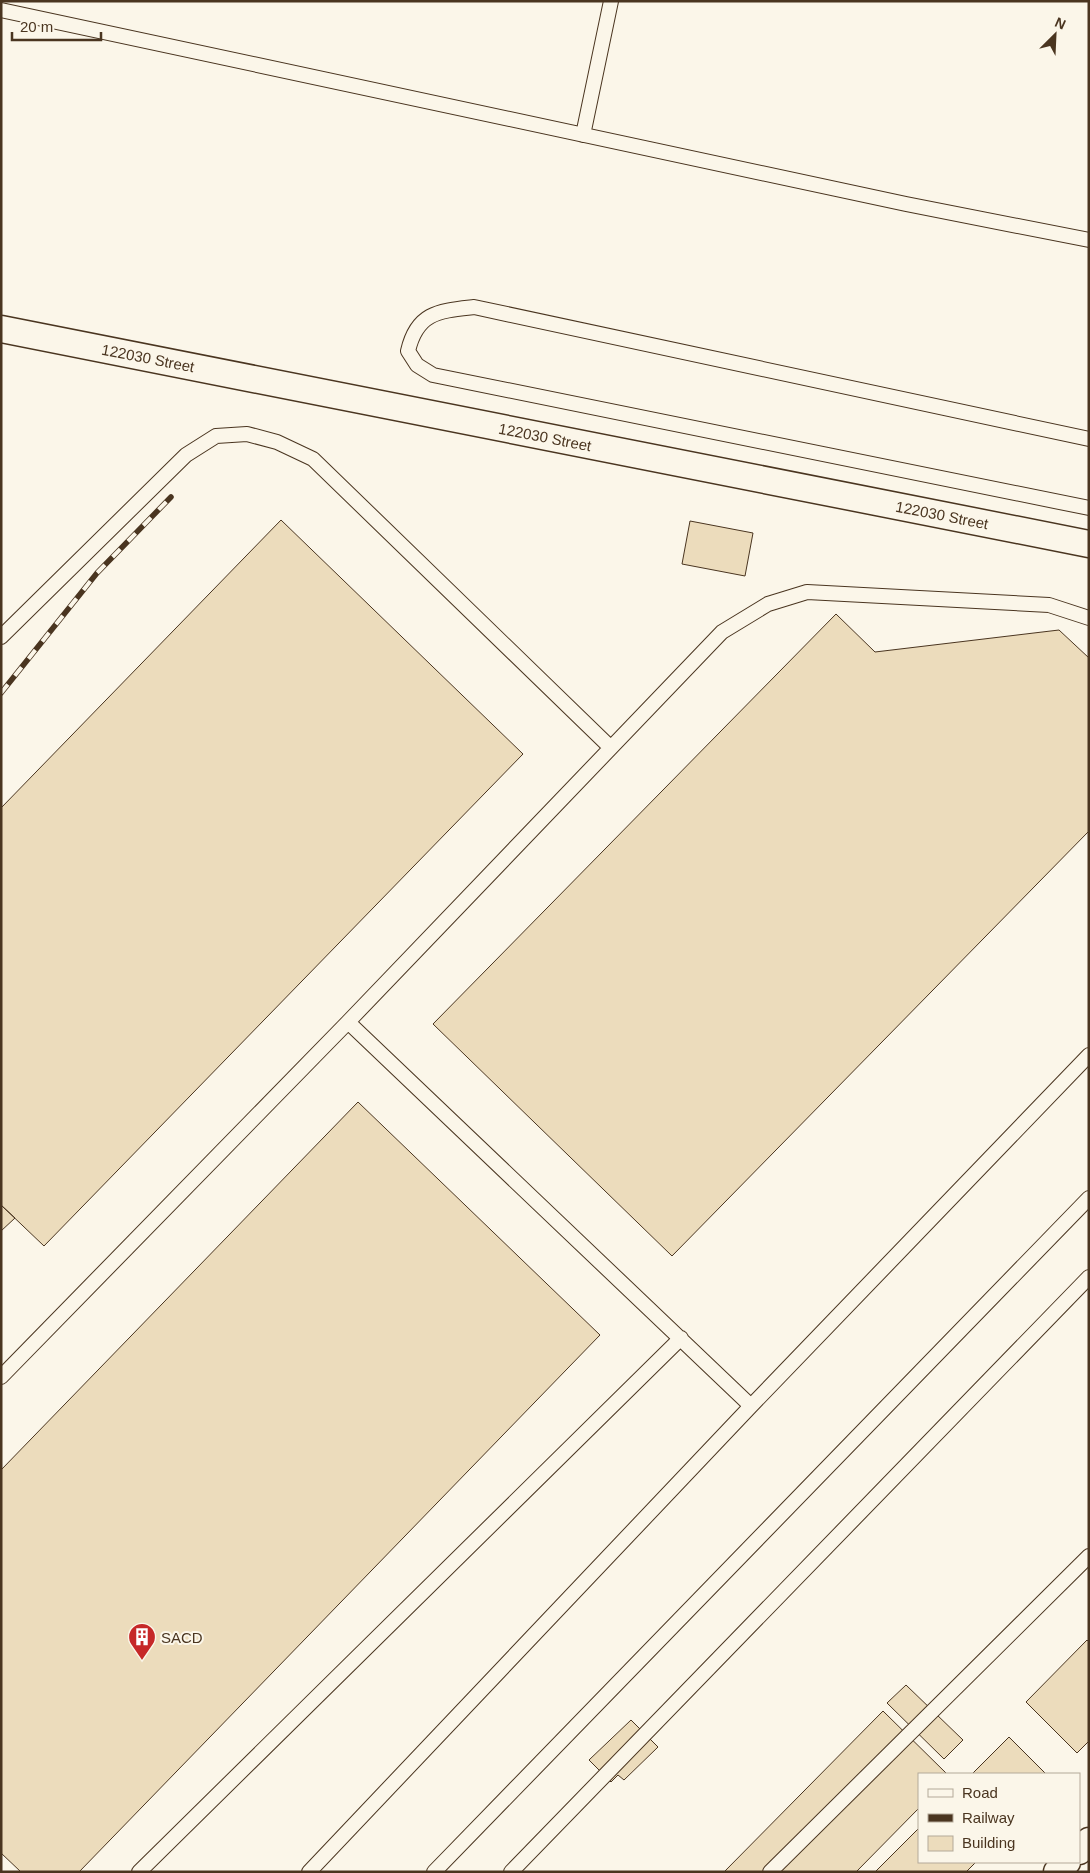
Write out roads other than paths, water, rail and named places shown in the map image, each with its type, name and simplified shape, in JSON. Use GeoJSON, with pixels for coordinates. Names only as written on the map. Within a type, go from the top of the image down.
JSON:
{"type":"FeatureCollection","features":[{"type":"Feature","properties":{"kind":"street","name":"122030 Street"},"geometry":{"type":"LineString","coordinates":[[1,329],[1089,544]]}},
{"type":"Feature","properties":{"kind":"street"},"geometry":{"type":"LineString","coordinates":[[1080,1850],[1089,1841]]}},
{"type":"Feature","properties":{"kind":"street"},"geometry":{"type":"LineString","coordinates":[[1057,1872],[1067,1863]]}},
{"type":"Feature","properties":{"kind":"lane"},"geometry":{"type":"LineString","coordinates":[[583,135],[611,1]]}},
{"type":"Feature","properties":{"kind":"lane"},"geometry":{"type":"LineString","coordinates":[[1,10],[916,206],[1089,240]]}},
{"type":"Feature","properties":{"kind":"lane"},"geometry":{"type":"LineString","coordinates":[[1089,440],[474,307],[445,311],[424,320],[412,336],[408,351],[417,365],[433,375],[1089,508]]}},
{"type":"Feature","properties":{"kind":"lane"},"geometry":{"type":"LineString","coordinates":[[1,637],[186,454],[216,436],[247,434],[277,442],[313,459],[610,747]]}},
{"type":"Feature","properties":{"kind":"lane"},"geometry":{"type":"LineString","coordinates":[[1,1377],[348,1022],[722,632],[768,604],[807,592],[1049,606],[1089,618]]}},
{"type":"Feature","properties":{"kind":"lane"},"geometry":{"type":"LineString","coordinates":[[348,1022],[751,1406]]}},
{"type":"Feature","properties":{"kind":"lane"},"geometry":{"type":"LineString","coordinates":[[309,1872],[751,1406],[1089,1055]]}},
{"type":"Feature","properties":{"kind":"lane"},"geometry":{"type":"LineString","coordinates":[[434,1872],[1089,1198]]}},
{"type":"Feature","properties":{"kind":"lane"},"geometry":{"type":"LineString","coordinates":[[511,1872],[1089,1277]]}},
{"type":"Feature","properties":{"kind":"lane"},"geometry":{"type":"LineString","coordinates":[[139,1872],[681,1338]]}},
{"type":"Feature","properties":{"kind":"lane"},"geometry":{"type":"LineString","coordinates":[[770,1872],[1089,1556]]}},
{"type":"Feature","properties":{"kind":"railway"},"geometry":{"type":"LineString","coordinates":[[1,693],[97,573],[171,497]]}},
{"type":"Feature","properties":{"kind":"place","name":"SACD"},"geometry":{"type":"Point","coordinates":[142,1661]}}]}
